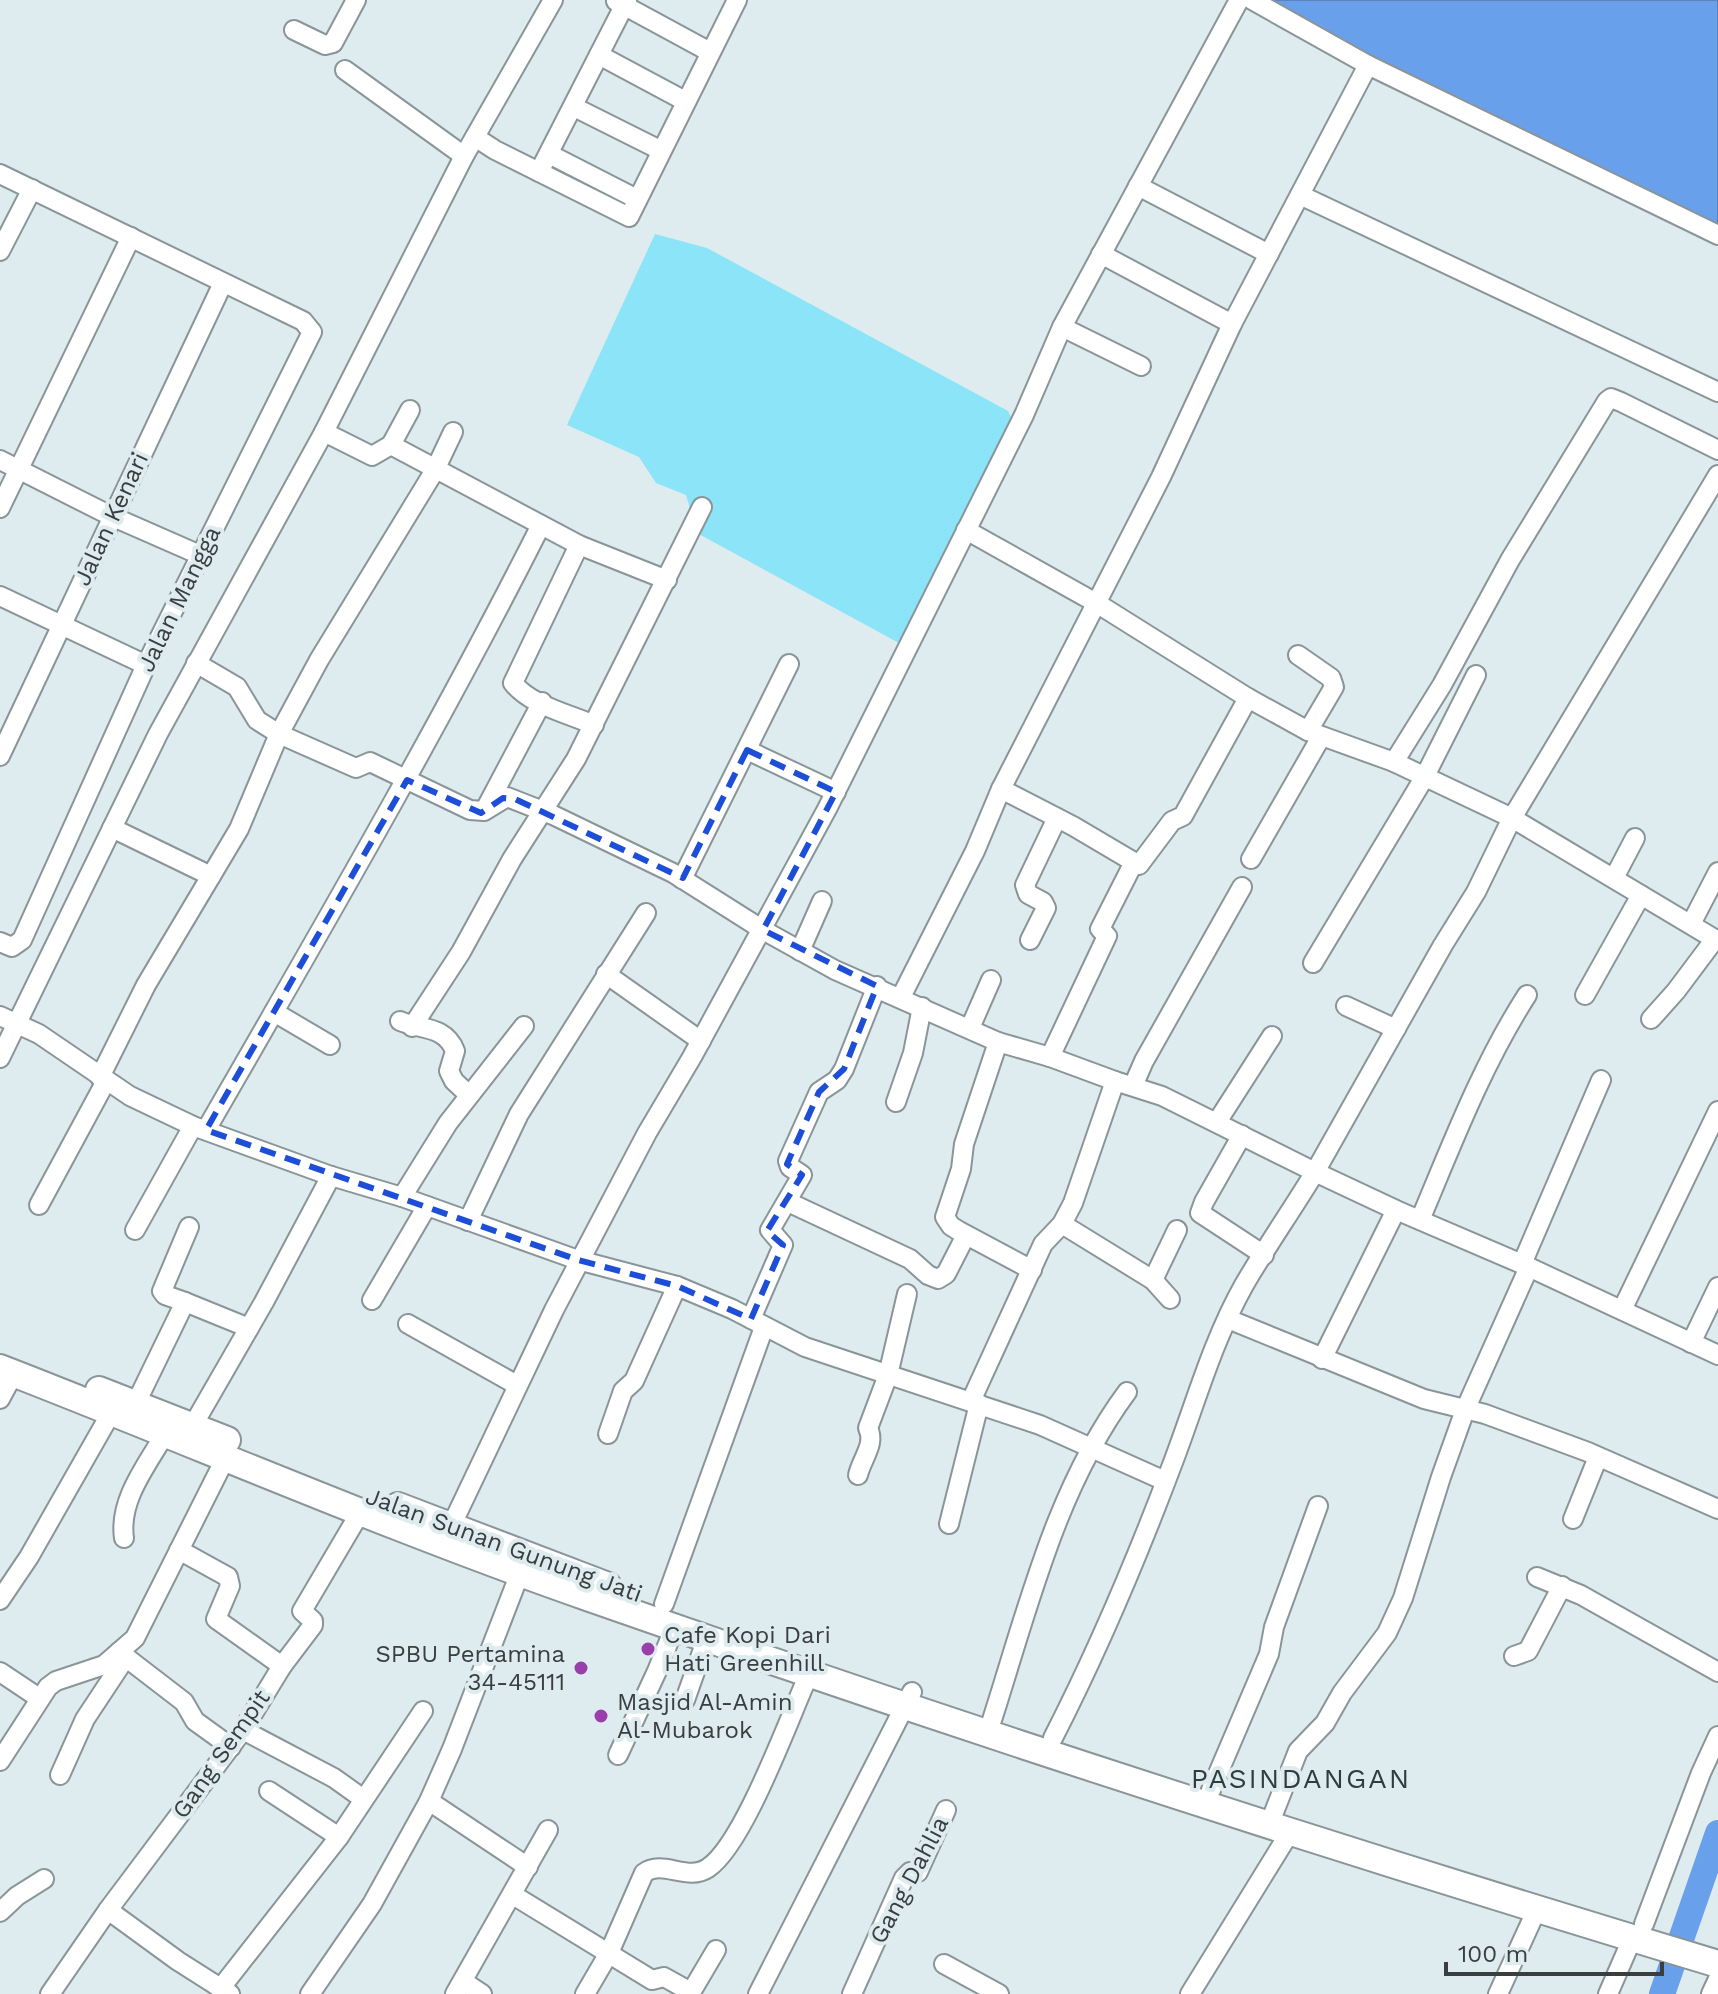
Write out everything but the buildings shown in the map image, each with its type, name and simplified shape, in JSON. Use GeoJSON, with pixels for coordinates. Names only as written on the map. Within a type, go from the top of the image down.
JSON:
{"type":"FeatureCollection","features":[{"type":"Feature","properties":{"kind":"highway"},"geometry":{"type":"LineString","coordinates":[[5,1364],[295,1476],[361,1511],[460,1539],[669,1615],[707,1638],[778,1655],[816,1671],[909,1699],[1277,1823],[1643,1933],[1716,1959]]}},
{"type":"Feature","properties":{"kind":"highway"},"geometry":{"type":"LineString","coordinates":[[102,1404],[136,1403],[197,1438]]}},
{"type":"Feature","properties":{"kind":"highway","name":"Jalan Sunan Gunung Jati"},"geometry":{"type":"LineString","coordinates":[[295,1476],[460,1539]]}},
{"type":"Feature","properties":{"kind":"highway","name":"Jalan Sunan Gunung Jati"},"geometry":{"type":"LineString","coordinates":[[669,1615],[778,1655]]}},
{"type":"Feature","properties":{"kind":"highway"},"geometry":{"type":"LineString","coordinates":[[909,1699],[1053,1738],[1211,1790],[1277,1823]]}},
{"type":"Feature","properties":{"kind":"highway"},"geometry":{"type":"LineString","coordinates":[[1502,1890],[1537,1909],[1643,1933]]}},
{"type":"Feature","properties":{"kind":"street"},"geometry":{"type":"LineString","coordinates":[[294,30],[325,45],[333,43],[356,0]]}},
{"type":"Feature","properties":{"kind":"street"},"geometry":{"type":"LineString","coordinates":[[0,1058],[158,734],[324,432],[464,156],[553,0]]}},
{"type":"Feature","properties":{"kind":"street"},"geometry":{"type":"LineString","coordinates":[[475,137],[629,217],[736,0]]}},
{"type":"Feature","properties":{"kind":"street"},"geometry":{"type":"LineString","coordinates":[[460,1539],[517,1385],[579,1261],[836,792],[1024,415],[1062,327],[1239,0]]}},
{"type":"Feature","properties":{"kind":"street"},"geometry":{"type":"LineString","coordinates":[[1252,0],[1368,65],[1718,235]]}},
{"type":"Feature","properties":{"kind":"street"},"geometry":{"type":"LineString","coordinates":[[539,172],[574,107],[621,2],[710,52]]}},
{"type":"Feature","properties":{"kind":"street"},"geometry":{"type":"LineString","coordinates":[[599,55],[685,101]]}},
{"type":"Feature","properties":{"kind":"street"},"geometry":{"type":"LineString","coordinates":[[901,997],[975,851],[1001,789],[1161,477],[1232,324],[1368,65]]}},
{"type":"Feature","properties":{"kind":"street"},"geometry":{"type":"LineString","coordinates":[[345,70],[464,156]]}},
{"type":"Feature","properties":{"kind":"street"},"geometry":{"type":"LineString","coordinates":[[574,107],[660,150]]}},
{"type":"Feature","properties":{"kind":"street"},"geometry":{"type":"LineString","coordinates":[[549,154],[637,199]]}},
{"type":"Feature","properties":{"kind":"street"},"geometry":{"type":"LineString","coordinates":[[0,174],[223,283]]}},
{"type":"Feature","properties":{"kind":"street"},"geometry":{"type":"LineString","coordinates":[[1138,186],[1269,254]]}},
{"type":"Feature","properties":{"kind":"street"},"geometry":{"type":"LineString","coordinates":[[0,251],[32,189]]}},
{"type":"Feature","properties":{"kind":"street"},"geometry":{"type":"LineString","coordinates":[[1300,195],[1718,392]]}},
{"type":"Feature","properties":{"kind":"street"},"geometry":{"type":"LineString","coordinates":[[0,508],[131,237]]}},
{"type":"Feature","properties":{"kind":"street"},"geometry":{"type":"LineString","coordinates":[[1101,254],[1232,324]]}},
{"type":"Feature","properties":{"kind":"street","name":"Jalan Kenari"},"geometry":{"type":"LineString","coordinates":[[0,756],[223,283]]}},
{"type":"Feature","properties":{"kind":"street","name":"Jalan Mangga"},"geometry":{"type":"LineString","coordinates":[[0,942],[12,947],[22,940],[146,665],[312,332],[303,321],[223,283]]}},
{"type":"Feature","properties":{"kind":"street"},"geometry":{"type":"LineString","coordinates":[[1062,327],[1141,366]]}},
{"type":"Feature","properties":{"kind":"street"},"geometry":{"type":"LineString","coordinates":[[1394,762],[1442,685],[1510,560],[1607,401],[1611,398],[1621,402],[1718,450]]}},
{"type":"Feature","properties":{"kind":"street"},"geometry":{"type":"LineString","coordinates":[[324,432],[372,456],[391,445],[410,410]]}},
{"type":"Feature","properties":{"kind":"street"},"geometry":{"type":"LineString","coordinates":[[39,1205],[103,1079],[146,985],[239,829],[279,734],[319,660],[435,470],[453,432]]}},
{"type":"Feature","properties":{"kind":"street"},"geometry":{"type":"LineString","coordinates":[[391,445],[579,545],[667,580]]}},
{"type":"Feature","properties":{"kind":"street"},"geometry":{"type":"LineString","coordinates":[[0,460],[111,516],[200,555]]}},
{"type":"Feature","properties":{"kind":"street"},"geometry":{"type":"LineString","coordinates":[[1053,1738],[1080,1685],[1165,1481],[1206,1371],[1245,1284],[1315,1172],[1476,892],[1512,818],[1718,475]]}},
{"type":"Feature","properties":{"kind":"street"},"geometry":{"type":"LineString","coordinates":[[469,1095],[454,1081],[449,1071],[455,1051],[450,1041],[428,1027],[406,1024],[468,940],[512,859],[576,759],[702,507]]}},
{"type":"Feature","properties":{"kind":"street"},"geometry":{"type":"LineString","coordinates":[[135,1230],[274,1012],[471,664],[541,525]]}},
{"type":"Feature","properties":{"kind":"street"},"geometry":{"type":"LineString","coordinates":[[966,530],[1098,604],[1248,698],[1314,734],[1394,762],[1512,818],[1716,940],[1651,1019]]}},
{"type":"Feature","properties":{"kind":"street"},"geometry":{"type":"LineString","coordinates":[[579,545],[513,679],[516,687],[542,702],[594,725]]}},
{"type":"Feature","properties":{"kind":"street"},"geometry":{"type":"LineString","coordinates":[[0,596],[146,665]]}},
{"type":"Feature","properties":{"kind":"street"},"geometry":{"type":"LineString","coordinates":[[1251,859],[1333,690],[1331,678],[1298,655]]}},
{"type":"Feature","properties":{"kind":"street"},"geometry":{"type":"LineString","coordinates":[[196,663],[234,684],[257,720],[279,734],[356,768],[370,762],[470,810],[484,811],[505,797],[543,811],[682,879],[763,930],[835,970],[998,1042],[1124,1083],[1217,1122],[1396,1210],[1526,1265],[1718,1355]]}},
{"type":"Feature","properties":{"kind":"street"},"geometry":{"type":"LineString","coordinates":[[682,879],[789,664]]}},
{"type":"Feature","properties":{"kind":"street"},"geometry":{"type":"LineString","coordinates":[[1313,963],[1424,778],[1476,675]]}},
{"type":"Feature","properties":{"kind":"street"},"geometry":{"type":"LineString","coordinates":[[1001,789],[1057,818],[1133,864],[1143,863],[1172,821],[1183,816],[1248,698]]}},
{"type":"Feature","properties":{"kind":"street"},"geometry":{"type":"LineString","coordinates":[[484,811],[542,702]]}},
{"type":"Feature","properties":{"kind":"street"},"geometry":{"type":"LineString","coordinates":[[747,750],[836,792]]}},
{"type":"Feature","properties":{"kind":"street"},"geometry":{"type":"LineString","coordinates":[[1030,940],[1046,908],[1043,902],[1028,894],[1025,885],[1057,818]]}},
{"type":"Feature","properties":{"kind":"street"},"geometry":{"type":"LineString","coordinates":[[112,828],[211,876]]}},
{"type":"Feature","properties":{"kind":"street"},"geometry":{"type":"LineString","coordinates":[[1614,878],[1635,838]]}},
{"type":"Feature","properties":{"kind":"street"},"geometry":{"type":"LineString","coordinates":[[1050,1057],[1107,936],[1100,929],[1133,864]]}},
{"type":"Feature","properties":{"kind":"street"},"geometry":{"type":"LineString","coordinates":[[1691,924],[1718,872]]}},
{"type":"Feature","properties":{"kind":"street"},"geometry":{"type":"LineString","coordinates":[[949,1524],[975,1403],[1043,1244],[1062,1224],[1081,1183],[1087,1157],[1124,1083],[1144,1061],[1242,887]]}},
{"type":"Feature","properties":{"kind":"street"},"geometry":{"type":"LineString","coordinates":[[1585,995],[1641,895]]}},
{"type":"Feature","properties":{"kind":"street"},"geometry":{"type":"LineString","coordinates":[[800,951],[822,901]]}},
{"type":"Feature","properties":{"kind":"street"},"geometry":{"type":"LineString","coordinates":[[468,1221],[519,1114],[646,913]]}},
{"type":"Feature","properties":{"kind":"street"},"geometry":{"type":"LineString","coordinates":[[606,974],[701,1041]]}},
{"type":"Feature","properties":{"kind":"street"},"geometry":{"type":"LineString","coordinates":[[970,1028],[991,980]]}},
{"type":"Feature","properties":{"kind":"street"},"geometry":{"type":"LineString","coordinates":[[618,1755],[657,1671],[669,1615],[783,1245],[770,1230],[802,1175],[790,1167],[788,1161],[819,1092],[837,1080],[844,1069],[877,986]]}},
{"type":"Feature","properties":{"kind":"street"},"geometry":{"type":"LineString","coordinates":[[1420,1220],[1498,1044],[1527,995]]}},
{"type":"Feature","properties":{"kind":"street"},"geometry":{"type":"LineString","coordinates":[[1346,1006],[1396,1029]]}},
{"type":"Feature","properties":{"kind":"street"},"geometry":{"type":"LineString","coordinates":[[896,1102],[913,1053],[922,1007]]}},
{"type":"Feature","properties":{"kind":"street"},"geometry":{"type":"LineString","coordinates":[[274,1012],[330,1045]]}},
{"type":"Feature","properties":{"kind":"street"},"geometry":{"type":"LineString","coordinates":[[0,1016],[39,1034],[130,1096],[200,1128],[579,1261],[677,1286],[805,1347],[1040,1425],[1165,1481]]}},
{"type":"Feature","properties":{"kind":"street"},"geometry":{"type":"LineString","coordinates":[[402,1197],[424,1157],[524,1026]]}},
{"type":"Feature","properties":{"kind":"street"},"geometry":{"type":"LineString","coordinates":[[1217,1122],[1272,1036]]}},
{"type":"Feature","properties":{"kind":"street"},"geometry":{"type":"LineString","coordinates":[[998,1042],[964,1144],[961,1169],[945,1217],[951,1226],[1032,1270]]}},
{"type":"Feature","properties":{"kind":"street"},"geometry":{"type":"LineString","coordinates":[[1190,1994],[1277,1823],[1298,1751],[1320,1730],[1342,1693],[1387,1633],[1403,1598],[1465,1410],[1601,1080]]}},
{"type":"Feature","properties":{"kind":"street"},"geometry":{"type":"LineString","coordinates":[[1622,1310],[1718,1111]]}},
{"type":"Feature","properties":{"kind":"street"},"geometry":{"type":"LineString","coordinates":[[1242,1135],[1200,1213],[1264,1255]]}},
{"type":"Feature","properties":{"kind":"street"},"geometry":{"type":"LineString","coordinates":[[60,1775],[85,1719],[138,1633],[179,1550],[197,1438],[249,1328],[331,1176]]}},
{"type":"Feature","properties":{"kind":"street"},"geometry":{"type":"LineString","coordinates":[[788,1202],[910,1259],[928,1275],[938,1279],[946,1274],[966,1235]]}},
{"type":"Feature","properties":{"kind":"street"},"geometry":{"type":"LineString","coordinates":[[372,1300],[427,1206]]}},
{"type":"Feature","properties":{"kind":"street"},"geometry":{"type":"LineString","coordinates":[[1322,1359],[1396,1210]]}},
{"type":"Feature","properties":{"kind":"street"},"geometry":{"type":"LineString","coordinates":[[1062,1224],[1153,1280],[1170,1299]]}},
{"type":"Feature","properties":{"kind":"street"},"geometry":{"type":"LineString","coordinates":[[189,1227],[163,1287],[165,1295],[249,1328]]}},
{"type":"Feature","properties":{"kind":"street"},"geometry":{"type":"LineString","coordinates":[[1153,1280],[1177,1230]]}},
{"type":"Feature","properties":{"kind":"street"},"geometry":{"type":"LineString","coordinates":[[608,1434],[623,1391],[634,1381],[677,1286]]}},
{"type":"Feature","properties":{"kind":"street"},"geometry":{"type":"LineString","coordinates":[[1691,1343],[1718,1287]]}},
{"type":"Feature","properties":{"kind":"street"},"geometry":{"type":"LineString","coordinates":[[858,1475],[862,1457],[869,1449],[872,1438],[868,1428],[888,1375],[907,1294]]}},
{"type":"Feature","properties":{"kind":"street"},"geometry":{"type":"LineString","coordinates":[[136,1403],[185,1302]]}},
{"type":"Feature","properties":{"kind":"street"},"geometry":{"type":"LineString","coordinates":[[1228,1319],[1424,1399],[1485,1414],[1598,1457],[1718,1509]]}},
{"type":"Feature","properties":{"kind":"street"},"geometry":{"type":"LineString","coordinates":[[408,1324],[517,1385]]}},
{"type":"Feature","properties":{"kind":"street"},"geometry":{"type":"LineString","coordinates":[[0,1399],[5,1364]]}},
{"type":"Feature","properties":{"kind":"street"},"geometry":{"type":"LineString","coordinates":[[992,1720],[1042,1559],[1092,1447],[1127,1392]]}},
{"type":"Feature","properties":{"kind":"street"},"geometry":{"type":"LineString","coordinates":[[0,1600],[29,1557],[102,1404]]}},
{"type":"Feature","properties":{"kind":"street"},"geometry":{"type":"LineString","coordinates":[[124,1538],[124,1512],[197,1438]]}},
{"type":"Feature","properties":{"kind":"street"},"geometry":{"type":"LineString","coordinates":[[1573,1519],[1598,1457]]}},
{"type":"Feature","properties":{"kind":"street"},"geometry":{"type":"LineString","coordinates":[[1211,1790],[1269,1654],[1274,1627],[1318,1506]]}},
{"type":"Feature","properties":{"kind":"street","name":"Gang Sempit"},"geometry":{"type":"LineString","coordinates":[[50,1994],[108,1910],[231,1747],[282,1666],[313,1625],[313,1621],[302,1611],[361,1511]]}},
{"type":"Feature","properties":{"kind":"street"},"geometry":{"type":"LineString","coordinates":[[179,1550],[228,1577],[230,1586],[216,1619],[282,1666]]}},
{"type":"Feature","properties":{"kind":"street"},"geometry":{"type":"LineString","coordinates":[[310,1994],[372,1904],[429,1801],[524,1563]]}},
{"type":"Feature","properties":{"kind":"street"},"geometry":{"type":"LineString","coordinates":[[1537,1577],[1562,1586],[1718,1672]]}},
{"type":"Feature","properties":{"kind":"street"},"geometry":{"type":"LineString","coordinates":[[1514,1656],[1528,1651],[1562,1586]]}},
{"type":"Feature","properties":{"kind":"street"},"geometry":{"type":"LineString","coordinates":[[685,1700],[707,1638]]}},
{"type":"Feature","properties":{"kind":"street"},"geometry":{"type":"LineString","coordinates":[[0,1761],[39,1698],[56,1681],[104,1665],[123,1655]]}},
{"type":"Feature","properties":{"kind":"street"},"geometry":{"type":"LineString","coordinates":[[123,1655],[184,1702],[195,1721],[231,1747]]}},
{"type":"Feature","properties":{"kind":"street"},"geometry":{"type":"LineString","coordinates":[[585,1994],[609,1953],[644,1873],[656,1868],[688,1874],[705,1870],[716,1862],[737,1835],[816,1671]]}},
{"type":"Feature","properties":{"kind":"street"},"geometry":{"type":"LineString","coordinates":[[0,1672],[39,1698]]}},
{"type":"Feature","properties":{"kind":"street"},"geometry":{"type":"LineString","coordinates":[[758,1994],[909,1699]]}},
{"type":"Feature","properties":{"kind":"street"},"geometry":{"type":"LineString","coordinates":[[108,1910],[225,1992],[339,1837],[362,1798],[423,1711]]}},
{"type":"Feature","properties":{"kind":"street"},"geometry":{"type":"LineString","coordinates":[[243,1730],[334,1778],[362,1798]]}},
{"type":"Feature","properties":{"kind":"street"},"geometry":{"type":"LineString","coordinates":[[1608,1994],[1643,1933],[1701,1773],[1718,1736]]}},
{"type":"Feature","properties":{"kind":"street"},"geometry":{"type":"LineString","coordinates":[[269,1791],[339,1837]]}},
{"type":"Feature","properties":{"kind":"street"},"geometry":{"type":"LineString","coordinates":[[429,1801],[528,1867]]}},
{"type":"Feature","properties":{"kind":"street","name":"Gang Dahlia"},"geometry":{"type":"LineString","coordinates":[[852,1994],[904,1878],[910,1872],[918,1872],[946,1810]]}},
{"type":"Feature","properties":{"kind":"street"},"geometry":{"type":"LineString","coordinates":[[482,1994],[459,1988],[548,1830]]}},
{"type":"Feature","properties":{"kind":"street"},"geometry":{"type":"LineString","coordinates":[[0,1912],[17,1896],[44,1879]]}},
{"type":"Feature","properties":{"kind":"street"},"geometry":{"type":"LineString","coordinates":[[513,1895],[652,1980],[664,1977],[690,1993],[716,1950]]}},
{"type":"Feature","properties":{"kind":"street"},"geometry":{"type":"LineString","coordinates":[[1498,1994],[1537,1909]]}},
{"type":"Feature","properties":{"kind":"street"},"geometry":{"type":"LineString","coordinates":[[1711,1994],[1716,1959]]}},
{"type":"Feature","properties":{"kind":"street"},"geometry":{"type":"LineString","coordinates":[[944,1964],[999,1994]]}},
{"type":"Feature","properties":{"kind":"highlighted area"},"geometry":{"type":"Polygon","coordinates":[[[747,750],[836,792],[763,930],[877,986],[844,1069],[819,1092],[787,1164],[802,1175],[767,1231],[783,1245],[751,1319],[677,1286],[578,1260],[206,1130],[407,780],[481,813],[503,798],[515,799],[683,878],[747,750]]]}},
{"type":"Feature","properties":{"kind":"shaded area"},"geometry":{"type":"Polygon","coordinates":[[[1260,0],[1718,0],[1718,231],[1362,56],[1260,0]]]}},
{"type":"Feature","properties":{"kind":"shaded area"},"geometry":{"type":"Polygon","coordinates":[[[655,234],[707,248],[1008,411],[1012,419],[1011,431],[899,643],[697,533],[686,495],[656,483],[639,457],[567,425],[655,234]]]}},
{"type":"Feature","properties":{"kind":"waterway"},"geometry":{"type":"LineString","coordinates":[[1662,1994],[1718,1833]]}},
{"type":"Feature","properties":{"kind":"place","name":"Cafe Kopi Dari Hati Greenhill"},"geometry":{"type":"Point","coordinates":[648,1649]}},
{"type":"Feature","properties":{"kind":"place","name":"SPBU Pertamina 34-45111"},"geometry":{"type":"Point","coordinates":[581,1668]}},
{"type":"Feature","properties":{"kind":"place","name":"Masjid Al-Amin Al-Mubarok"},"geometry":{"type":"Point","coordinates":[601,1716]}},
{"type":"Feature","properties":{"kind":"district","name":"PASINDANGAN"},"geometry":{"type":"Point","coordinates":[1301,1778]}}]}
